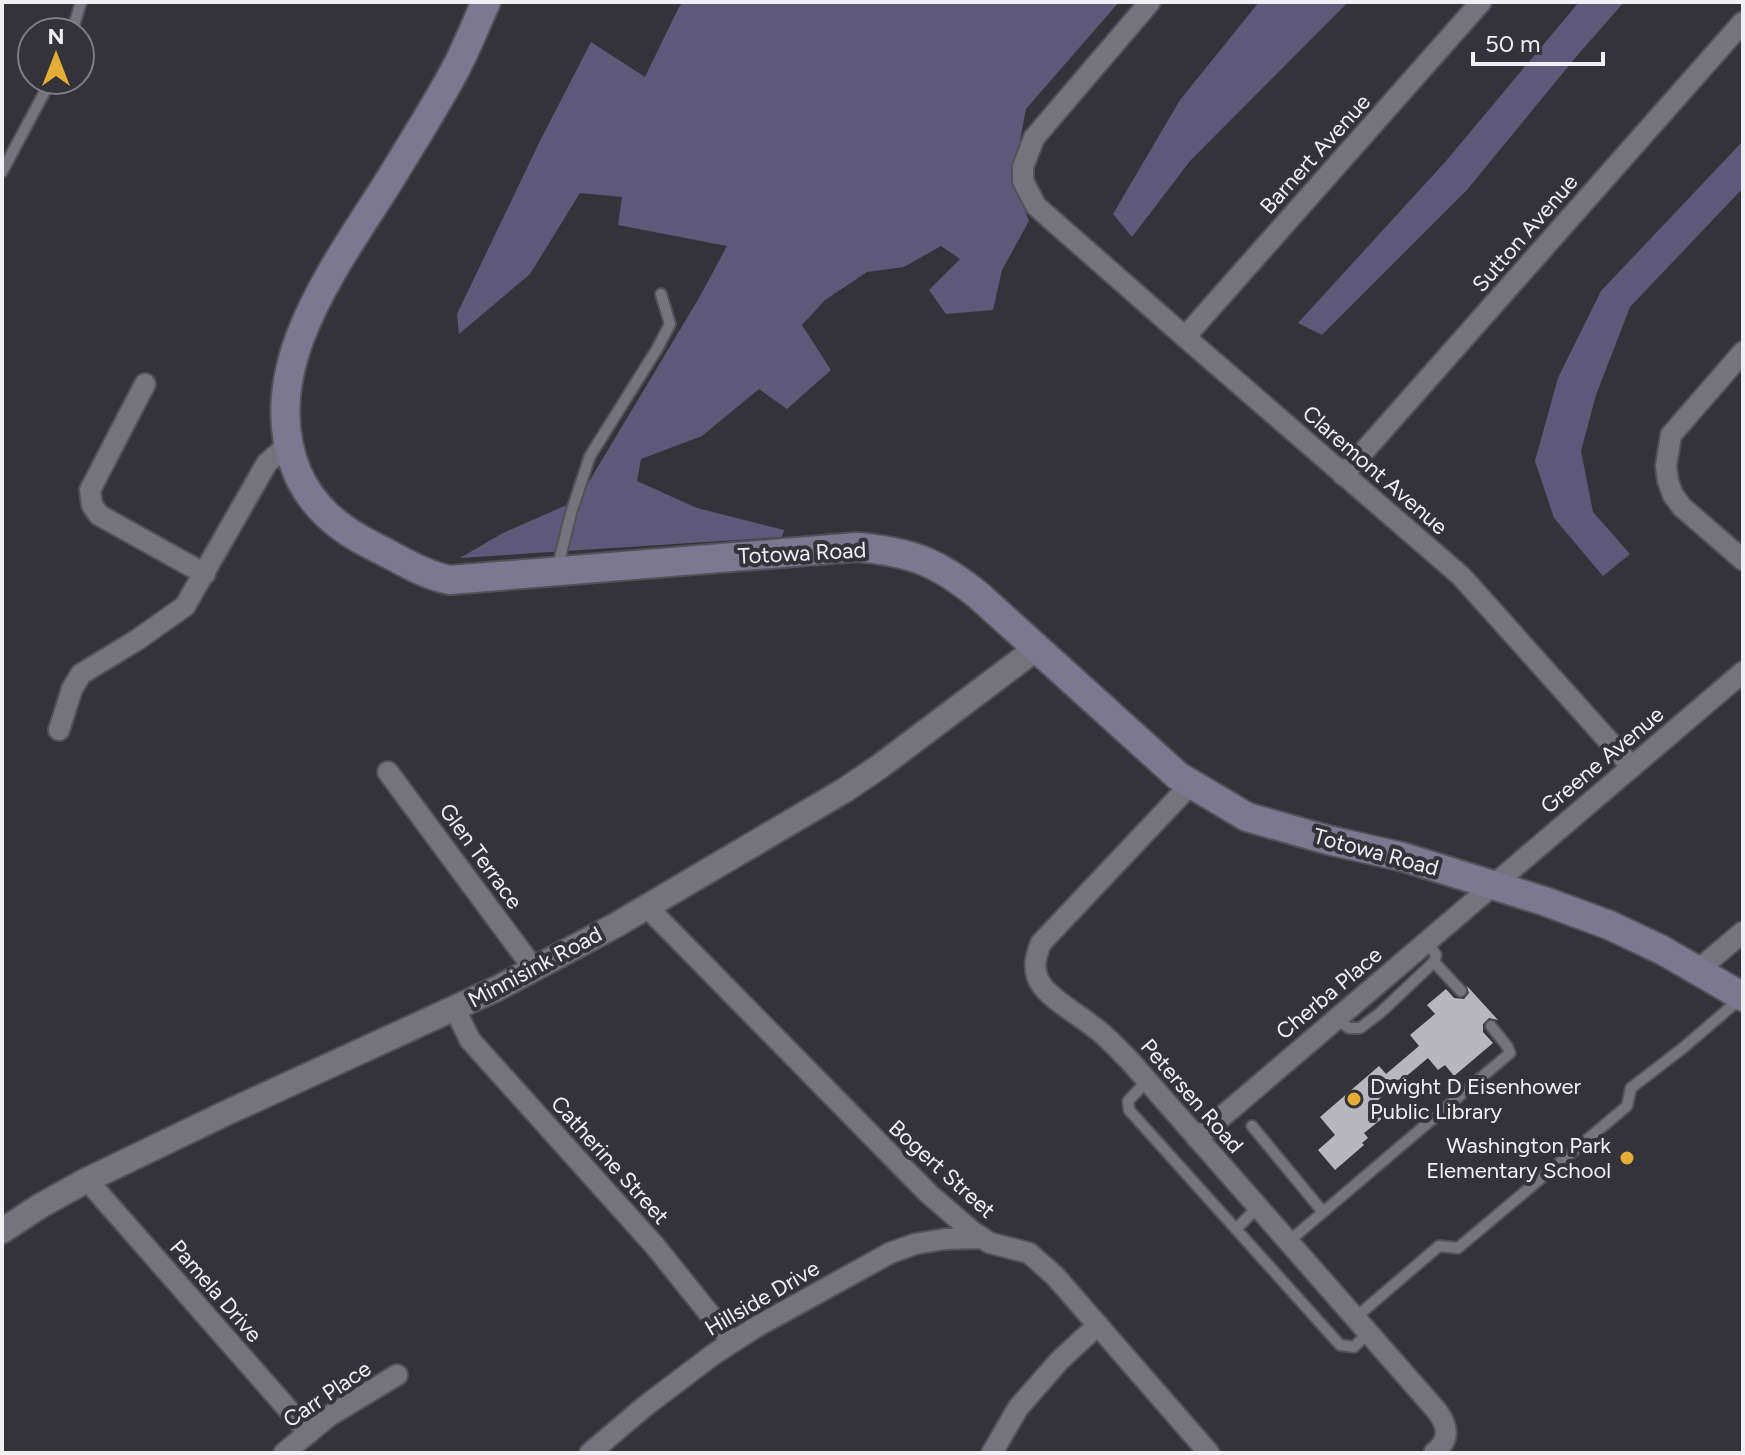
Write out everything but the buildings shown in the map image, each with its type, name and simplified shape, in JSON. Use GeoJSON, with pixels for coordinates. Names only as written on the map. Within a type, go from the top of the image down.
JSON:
{"type":"FeatureCollection","features":[{"type":"Feature","properties":{"kind":"main road","name":"Totowa Road"},"geometry":{"type":"LineString","coordinates":[[486,2],[456,67],[335,265],[297,347],[285,407],[289,444],[302,483],[314,503],[332,520],[354,537],[435,577],[450,580],[857,547],[891,550],[954,575],[1178,776],[1247,817],[1403,857],[1609,925],[1662,950],[1743,997]]}},
{"type":"Feature","properties":{"kind":"street","name":"Claremont Avenue"},"geometry":{"type":"LineString","coordinates":[[1150,2],[1034,138],[1026,155],[1023,181],[1036,206],[1461,576],[1632,767]]}},
{"type":"Feature","properties":{"kind":"street","name":"Barnert Avenue"},"geometry":{"type":"LineString","coordinates":[[1185,337],[1481,2]]}},
{"type":"Feature","properties":{"kind":"street","name":"Sutton Avenue"},"geometry":{"type":"LineString","coordinates":[[1343,475],[1743,22]]}},
{"type":"Feature","properties":{"kind":"street"},"geometry":{"type":"LineString","coordinates":[[1743,352],[1671,435],[1666,466],[1673,495],[1682,507],[1743,560]]}},
{"type":"Feature","properties":{"kind":"street"},"geometry":{"type":"LineString","coordinates":[[145,384],[90,490],[92,505],[99,515],[205,574]]}},
{"type":"Feature","properties":{"kind":"street"},"geometry":{"type":"LineString","coordinates":[[59,730],[72,689],[81,674],[185,606],[267,463],[289,444]]}},
{"type":"Feature","properties":{"kind":"street","name":"Minnisink Road"},"geometry":{"type":"LineString","coordinates":[[2,1231],[87,1180],[455,1009],[647,907],[857,782],[1037,648]]}},
{"type":"Feature","properties":{"kind":"street","name":"Greene Avenue"},"geometry":{"type":"LineString","coordinates":[[1493,885],[1743,672]]}},
{"type":"Feature","properties":{"kind":"street","name":"Glen Terrace"},"geometry":{"type":"LineString","coordinates":[[388,772],[534,969]]}},
{"type":"Feature","properties":{"kind":"street","name":"Petersen Road"},"geometry":{"type":"LineString","coordinates":[[1191,784],[1041,943],[1035,956],[1039,983],[1047,993],[1100,1031],[1147,1081],[1445,1422],[1446,1437],[1440,1451]]}},
{"type":"Feature","properties":{"kind":"street","name":"Cherba Place"},"geometry":{"type":"LineString","coordinates":[[1197,1138],[1493,885]]}},
{"type":"Feature","properties":{"kind":"street","name":"Bogert Street"},"geometry":{"type":"LineString","coordinates":[[647,907],[929,1194],[982,1238],[1029,1253],[1055,1276],[1209,1453]]}},
{"type":"Feature","properties":{"kind":"street"},"geometry":{"type":"LineString","coordinates":[[1698,970],[1743,932]]}},
{"type":"Feature","properties":{"kind":"street","name":"Catherine Street"},"geometry":{"type":"LineString","coordinates":[[455,1009],[470,1040],[655,1246],[732,1342]]}},
{"type":"Feature","properties":{"kind":"street","name":"Pamela Drive"},"geometry":{"type":"LineString","coordinates":[[87,1180],[309,1433]]}},
{"type":"Feature","properties":{"kind":"street","name":"Hillside Drive"},"geometry":{"type":"LineString","coordinates":[[590,1453],[667,1389],[732,1342],[890,1253],[915,1244],[945,1239],[982,1238]]}},
{"type":"Feature","properties":{"kind":"street"},"geometry":{"type":"LineString","coordinates":[[992,1453],[1018,1408],[1060,1360],[1098,1325]]}},
{"type":"Feature","properties":{"kind":"street","name":"Carr Place"},"geometry":{"type":"LineString","coordinates":[[284,1453],[329,1416],[397,1375]]}},
{"type":"Feature","properties":{"kind":"lane"},"geometry":{"type":"LineString","coordinates":[[2,172],[42,96]]}},
{"type":"Feature","properties":{"kind":"lane"},"geometry":{"type":"LineString","coordinates":[[556,572],[590,456],[670,324],[661,294]]}},
{"type":"Feature","properties":{"kind":"lane"},"geometry":{"type":"LineString","coordinates":[[1336,1019],[1349,1028],[1360,1028],[1380,1013],[1434,962],[1436,955],[1427,941]]}},
{"type":"Feature","properties":{"kind":"lane"},"geometry":{"type":"LineString","coordinates":[[1434,962],[1461,991]]}},
{"type":"Feature","properties":{"kind":"lane"},"geometry":{"type":"LineString","coordinates":[[1147,1081],[1128,1101],[1129,1110],[1340,1345],[1354,1347],[1362,1326],[1439,1246],[1458,1248],[1627,1106],[1631,1088],[1743,997]]}},
{"type":"Feature","properties":{"kind":"lane"},"geometry":{"type":"LineString","coordinates":[[1288,1242],[1510,1053],[1491,1026]]}},
{"type":"Feature","properties":{"kind":"lane"},"geometry":{"type":"LineString","coordinates":[[1252,1126],[1323,1212]]}},
{"type":"Feature","properties":{"kind":"lane"},"geometry":{"type":"LineString","coordinates":[[1236,1229],[1258,1207]]}},
{"type":"Feature","properties":{"kind":"shaded area"},"geometry":{"type":"Polygon","coordinates":[[[683,2],[1119,2],[1026,109],[1020,140],[1017,190],[1029,221],[1002,270],[993,310],[946,314],[929,290],[960,259],[941,246],[904,267],[867,272],[825,300],[802,325],[831,370],[787,409],[759,389],[702,436],[641,459],[637,481],[697,508],[784,530],[782,537],[460,558],[503,533],[578,500],[727,246],[618,225],[622,197],[580,193],[530,274],[459,334],[457,314],[591,42],[645,77],[683,2]]]}},
{"type":"Feature","properties":{"kind":"shaded area"},"geometry":{"type":"Polygon","coordinates":[[[1259,2],[1348,2],[1190,161],[1132,237],[1113,214],[1180,100],[1259,2]]]}},
{"type":"Feature","properties":{"kind":"shaded area"},"geometry":{"type":"Polygon","coordinates":[[[1579,2],[1624,2],[1466,191],[1322,335],[1298,323],[1446,161],[1579,2]]]}},
{"type":"Feature","properties":{"kind":"shaded area"},"geometry":{"type":"Polygon","coordinates":[[[1743,141],[1743,188],[1630,307],[1596,395],[1581,451],[1593,512],[1630,554],[1603,576],[1554,518],[1535,461],[1558,378],[1601,291],[1743,141]]]}},
{"type":"Feature","properties":{"kind":"place","name":"Dwight D Eisenhower Public Library"},"geometry":{"type":"Point","coordinates":[1354,1099]}},
{"type":"Feature","properties":{"kind":"place","name":"Washington Park Elementary School"},"geometry":{"type":"Point","coordinates":[1627,1158]}}]}
